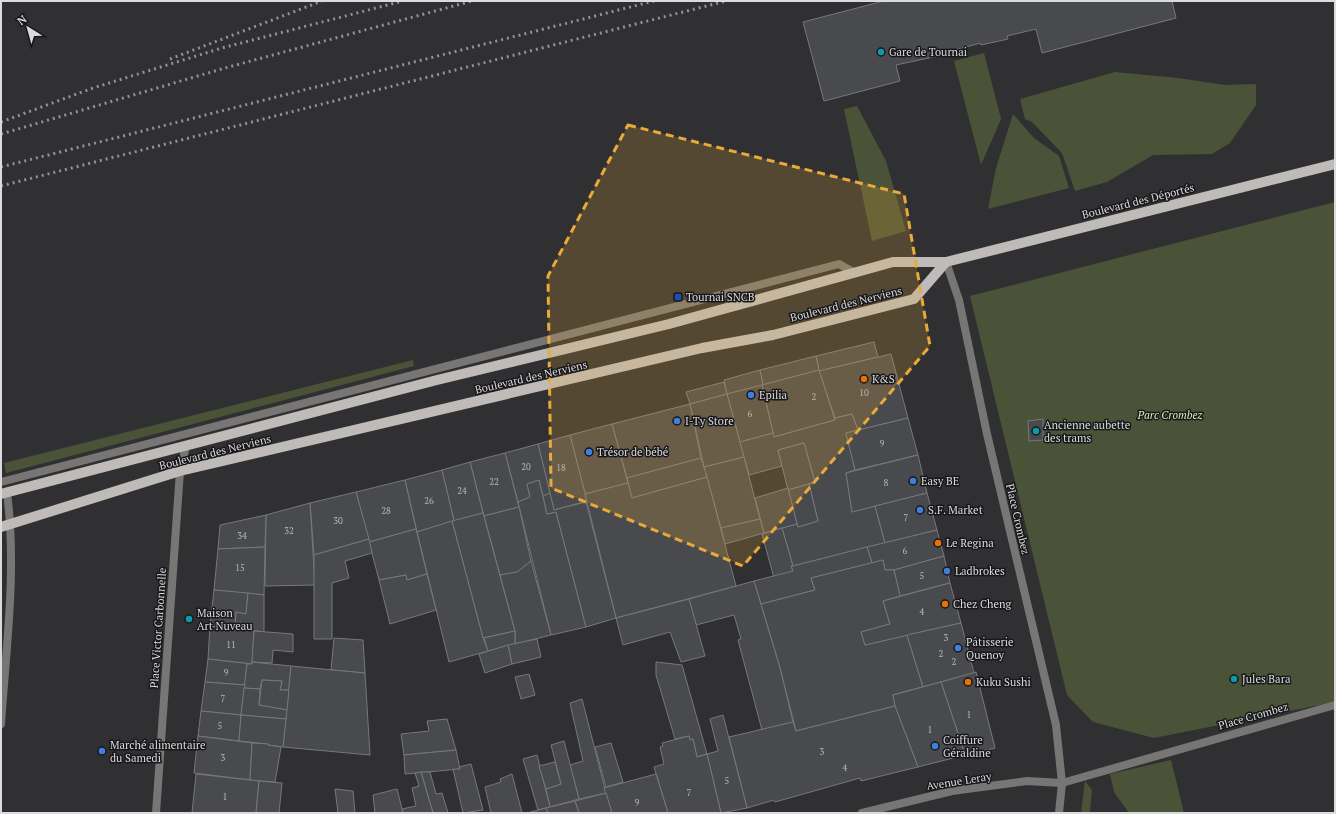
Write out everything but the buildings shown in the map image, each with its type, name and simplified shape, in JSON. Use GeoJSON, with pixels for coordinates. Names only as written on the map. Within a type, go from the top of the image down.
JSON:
{"type":"FeatureCollection","features":[{"type":"Feature","properties":{"kind":"main road","name":"Boulevard des Déportés"},"geometry":{"type":"LineString","coordinates":[[946,262],[1335,164]]}},
{"type":"Feature","properties":{"kind":"main road","name":"Boulevard des Nerviens"},"geometry":{"type":"LineString","coordinates":[[4,493],[437,380],[669,324],[893,262],[946,262]]}},
{"type":"Feature","properties":{"kind":"main road","name":"Boulevard des Nerviens"},"geometry":{"type":"LineString","coordinates":[[1,527],[180,471],[702,348],[773,335],[882,308],[914,299],[946,262]]}},
{"type":"Feature","properties":{"kind":"street","name":"Place Crombez"},"geometry":{"type":"LineString","coordinates":[[946,262],[959,300],[987,434],[1056,725],[1062,783],[1059,813]]}},
{"type":"Feature","properties":{"kind":"street"},"geometry":{"type":"LineString","coordinates":[[1,482],[839,264],[855,273]]}},
{"type":"Feature","properties":{"kind":"street","name":"Place Victor Carbonnelle"},"geometry":{"type":"LineString","coordinates":[[156,813],[180,471],[186,446]]}},
{"type":"Feature","properties":{"kind":"street"},"geometry":{"type":"LineString","coordinates":[[1,724],[12,562],[11,525],[4,493]]}},
{"type":"Feature","properties":{"kind":"street","name":"Place Crombez"},"geometry":{"type":"LineString","coordinates":[[1062,783],[1335,705]]}},
{"type":"Feature","properties":{"kind":"street","name":"Avenue Leray"},"geometry":{"type":"LineString","coordinates":[[862,813],[952,791],[1027,781],[1062,783]]}},
{"type":"Feature","properties":{"kind":"highlighted area"},"geometry":{"type":"Polygon","coordinates":[[[628,125],[904,194],[930,346],[743,566],[551,488],[548,276],[628,125]]]}},
{"type":"Feature","properties":{"kind":"green space"},"geometry":{"type":"Polygon","coordinates":[[[984,53],[1001,119],[981,165],[954,61],[984,53]]]}},
{"type":"Feature","properties":{"kind":"green space"},"geometry":{"type":"Polygon","coordinates":[[[1115,72],[1178,78],[1225,85],[1256,84],[1256,105],[1230,143],[1212,154],[1153,155],[1107,182],[1075,191],[1062,153],[1032,122],[1025,119],[1020,99],[1115,72]]]}},
{"type":"Feature","properties":{"kind":"green space"},"geometry":{"type":"Polygon","coordinates":[[[857,106],[886,161],[906,231],[872,241],[844,109],[857,106]]]}},
{"type":"Feature","properties":{"kind":"green space"},"geometry":{"type":"Polygon","coordinates":[[[1013,114],[1034,138],[1059,156],[1069,188],[988,209],[996,168],[1013,114]]]}},
{"type":"Feature","properties":{"kind":"green space","name":"Parc Crombez"},"geometry":{"type":"Polygon","coordinates":[[[1335,202],[1335,702],[1154,738],[1093,722],[1067,695],[970,296],[1335,202]]]}},
{"type":"Feature","properties":{"kind":"green space"},"geometry":{"type":"Polygon","coordinates":[[[413,360],[414,366],[6,473],[4,463],[413,360]]]}},
{"type":"Feature","properties":{"kind":"green space"},"geometry":{"type":"Polygon","coordinates":[[[1171,760],[1184,813],[1129,813],[1114,792],[1110,774],[1171,760]]]}},
{"type":"Feature","properties":{"kind":"green space"},"geometry":{"type":"Polygon","coordinates":[[[1085,781],[1092,790],[1090,813],[1081,813],[1085,781]]]}},
{"type":"Feature","properties":{"kind":"railway"},"geometry":{"type":"LineString","coordinates":[[170,59],[322,1]]}},
{"type":"Feature","properties":{"kind":"railway"},"geometry":{"type":"LineString","coordinates":[[1,122],[93,88],[222,48],[403,1]]}},
{"type":"Feature","properties":{"kind":"railway"},"geometry":{"type":"LineString","coordinates":[[1,134],[225,68],[472,1]]}},
{"type":"Feature","properties":{"kind":"railway"},"geometry":{"type":"LineString","coordinates":[[1,167],[654,1]]}},
{"type":"Feature","properties":{"kind":"railway"},"geometry":{"type":"LineString","coordinates":[[1,186],[726,1]]}},
{"type":"Feature","properties":{"kind":"place","name":"Gare de Tournai"},"geometry":{"type":"Point","coordinates":[881,52]}},
{"type":"Feature","properties":{"kind":"place","name":"Tournai SNCB"},"geometry":{"type":"Point","coordinates":[678,297]}},
{"type":"Feature","properties":{"kind":"place","name":"K&S"},"geometry":{"type":"Point","coordinates":[864,379]}},
{"type":"Feature","properties":{"kind":"place","name":"Epilia"},"geometry":{"type":"Point","coordinates":[751,395]}},
{"type":"Feature","properties":{"kind":"place","name":"I-Ty Store"},"geometry":{"type":"Point","coordinates":[677,421]}},
{"type":"Feature","properties":{"kind":"place","name":"Ancienne aubette des trams"},"geometry":{"type":"Point","coordinates":[1036,431]}},
{"type":"Feature","properties":{"kind":"place","name":"Trésor de bébé"},"geometry":{"type":"Point","coordinates":[589,452]}},
{"type":"Feature","properties":{"kind":"place","name":"Easy BE"},"geometry":{"type":"Point","coordinates":[913,481]}},
{"type":"Feature","properties":{"kind":"place","name":"S.F. Market"},"geometry":{"type":"Point","coordinates":[920,510]}},
{"type":"Feature","properties":{"kind":"place","name":"Le Regina"},"geometry":{"type":"Point","coordinates":[938,543]}},
{"type":"Feature","properties":{"kind":"place","name":"Ladbrokes"},"geometry":{"type":"Point","coordinates":[947,571]}},
{"type":"Feature","properties":{"kind":"place","name":"Chez Cheng"},"geometry":{"type":"Point","coordinates":[945,604]}},
{"type":"Feature","properties":{"kind":"place","name":"Maison Art Nuveau"},"geometry":{"type":"Point","coordinates":[189,619]}},
{"type":"Feature","properties":{"kind":"place","name":"Pâtisserie Quenoy"},"geometry":{"type":"Point","coordinates":[958,648]}},
{"type":"Feature","properties":{"kind":"place","name":"Jules Bara"},"geometry":{"type":"Point","coordinates":[1234,679]}},
{"type":"Feature","properties":{"kind":"place","name":"Kuku Sushi"},"geometry":{"type":"Point","coordinates":[968,682]}},
{"type":"Feature","properties":{"kind":"place","name":"Coiffure Géraldine"},"geometry":{"type":"Point","coordinates":[935,746]}},
{"type":"Feature","properties":{"kind":"place","name":"Marché alimentaire du Samedi"},"geometry":{"type":"Point","coordinates":[102,751]}}]}
